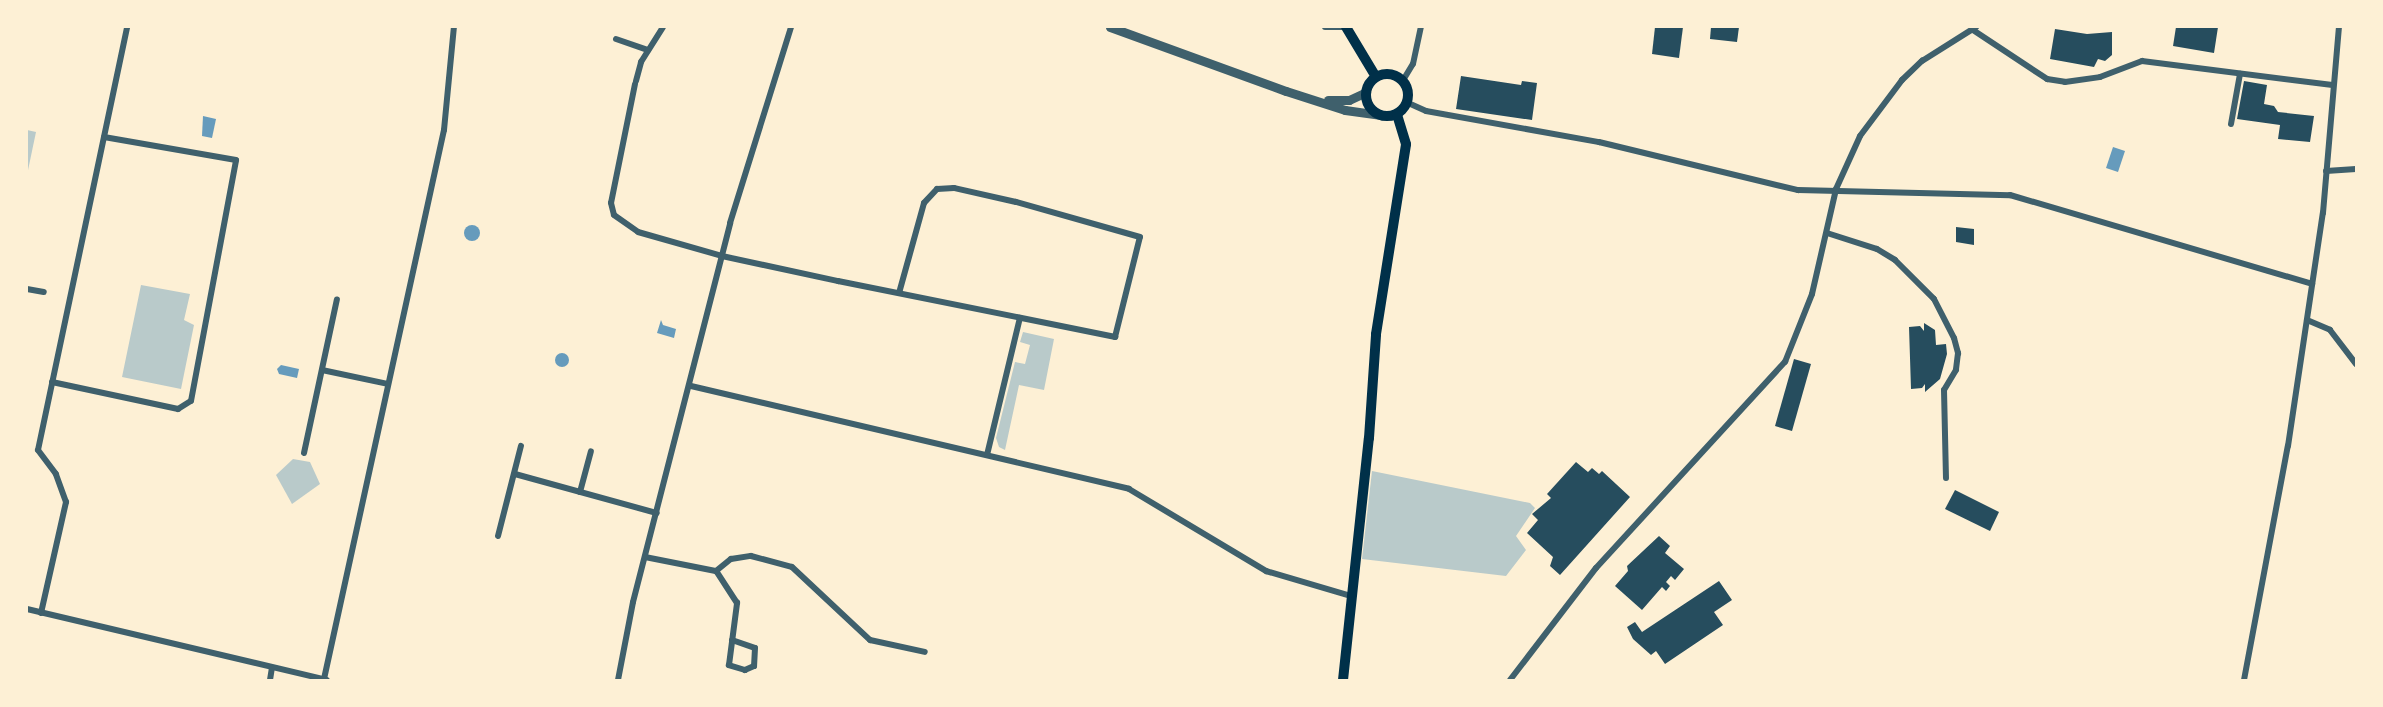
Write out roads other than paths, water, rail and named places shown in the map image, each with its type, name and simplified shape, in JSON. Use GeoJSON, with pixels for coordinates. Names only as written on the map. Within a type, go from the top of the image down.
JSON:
{"type":"FeatureCollection","features":[{"type":"Feature","properties":{"kind":"main road"},"geometry":{"type":"LineString","coordinates":[[1346,27],[1376,77]]}},
{"type":"Feature","properties":{"kind":"main road"},"geometry":{"type":"LineString","coordinates":[[1389,75],[1402,82],[1406,102],[1397,114],[1380,115],[1370,109],[1366,92],[1376,77],[1389,75]]}},
{"type":"Feature","properties":{"kind":"main road"},"geometry":{"type":"LineString","coordinates":[[1343,680],[1370,438],[1376,334],[1406,144],[1397,114]]}},
{"type":"Feature","properties":{"kind":"street"},"geometry":{"type":"LineString","coordinates":[[41,613],[66,502],[56,474],[38,450],[127,27]]}},
{"type":"Feature","properties":{"kind":"street"},"geometry":{"type":"LineString","coordinates":[[27,609],[326,680],[444,130],[454,27]]}},
{"type":"Feature","properties":{"kind":"street"},"geometry":{"type":"LineString","coordinates":[[663,27],[648,50],[635,83],[613,189],[614,215],[638,232],[722,256],[899,293],[1020,318],[1115,337],[1140,237],[1016,202],[954,188],[937,189],[924,203],[899,293]]}},
{"type":"Feature","properties":{"kind":"street"},"geometry":{"type":"LineString","coordinates":[[618,680],[645,557],[691,386],[722,256],[791,27]]}},
{"type":"Feature","properties":{"kind":"street"},"geometry":{"type":"LineString","coordinates":[[1110,27],[1345,110],[1380,115]]}},
{"type":"Feature","properties":{"kind":"street"},"geometry":{"type":"LineString","coordinates":[[1325,27],[1346,27]]}},
{"type":"Feature","properties":{"kind":"street"},"geometry":{"type":"LineString","coordinates":[[1402,82],[1413,64],[1421,27]]}},
{"type":"Feature","properties":{"kind":"street"},"geometry":{"type":"LineString","coordinates":[[2244,680],[2288,446],[2307,320],[2326,171],[2339,27]]}},
{"type":"Feature","properties":{"kind":"street"},"geometry":{"type":"LineString","coordinates":[[1510,680],[1596,568],[1785,362],[1812,294],[1836,189],[1860,136],[1902,80],[1922,61],[1974,28],[2047,79],[2066,82],[2100,77],[2142,61],[2332,85]]}},
{"type":"Feature","properties":{"kind":"street"},"geometry":{"type":"LineString","coordinates":[[616,39],[648,50]]}},
{"type":"Feature","properties":{"kind":"street"},"geometry":{"type":"LineString","coordinates":[[2231,124],[2240,74]]}},
{"type":"Feature","properties":{"kind":"street"},"geometry":{"type":"LineString","coordinates":[[1313,98],[1345,101],[1366,92]]}},
{"type":"Feature","properties":{"kind":"street"},"geometry":{"type":"LineString","coordinates":[[1406,102],[1441,114],[1599,142],[1798,190],[1836,189],[2010,195],[2312,284]]}},
{"type":"Feature","properties":{"kind":"street"},"geometry":{"type":"LineString","coordinates":[[52,382],[178,409],[191,401],[236,160],[104,137]]}},
{"type":"Feature","properties":{"kind":"street"},"geometry":{"type":"LineString","coordinates":[[2326,171],[2356,169]]}},
{"type":"Feature","properties":{"kind":"street"},"geometry":{"type":"LineString","coordinates":[[1827,233],[1877,249],[1895,260],[1934,299],[1954,338],[1958,353],[1956,370],[1944,390],[1946,478]]}},
{"type":"Feature","properties":{"kind":"street"},"geometry":{"type":"LineString","coordinates":[[27,289],[44,292]]}},
{"type":"Feature","properties":{"kind":"street"},"geometry":{"type":"LineString","coordinates":[[304,453],[337,299]]}},
{"type":"Feature","properties":{"kind":"street"},"geometry":{"type":"LineString","coordinates":[[987,455],[1020,318]]}},
{"type":"Feature","properties":{"kind":"street"},"geometry":{"type":"LineString","coordinates":[[2307,320],[2330,330],[2356,364]]}},
{"type":"Feature","properties":{"kind":"street"},"geometry":{"type":"LineString","coordinates":[[322,370],[388,384]]}},
{"type":"Feature","properties":{"kind":"street"},"geometry":{"type":"LineString","coordinates":[[691,386],[1129,489],[1266,571],[1351,596]]}},
{"type":"Feature","properties":{"kind":"street"},"geometry":{"type":"LineString","coordinates":[[498,536],[521,446]]}},
{"type":"Feature","properties":{"kind":"street"},"geometry":{"type":"LineString","coordinates":[[580,492],[591,451]]}},
{"type":"Feature","properties":{"kind":"street"},"geometry":{"type":"LineString","coordinates":[[515,474],[657,513]]}},
{"type":"Feature","properties":{"kind":"street"},"geometry":{"type":"LineString","coordinates":[[716,571],[722,564],[741,556],[792,567],[870,640],[926,652]]}},
{"type":"Feature","properties":{"kind":"street"},"geometry":{"type":"LineString","coordinates":[[645,557],[716,571],[737,603],[732,640],[729,665],[745,670],[754,666],[755,648],[732,640]]}},
{"type":"Feature","properties":{"kind":"street"},"geometry":{"type":"LineString","coordinates":[[270,680],[272,668]]}},
{"type":"Feature","properties":{"kind":"water"},"geometry":{"type":"Polygon","coordinates":[[[203,116],[216,119],[212,138],[202,136],[203,116]]]}},
{"type":"Feature","properties":{"kind":"water"},"geometry":{"type":"Polygon","coordinates":[[[2113,147],[2125,151],[2118,172],[2106,168],[2113,147]]]}},
{"type":"Feature","properties":{"kind":"water"},"geometry":{"type":"Polygon","coordinates":[[[472,225],[480,233],[472,241],[464,233],[472,225]]]}},
{"type":"Feature","properties":{"kind":"water"},"geometry":{"type":"Polygon","coordinates":[[[661,320],[663,325],[676,329],[674,338],[657,333],[661,320]]]}},
{"type":"Feature","properties":{"kind":"water"},"geometry":{"type":"Polygon","coordinates":[[[559,353],[565,353],[569,360],[565,367],[559,367],[555,363],[555,357],[559,353]]]}},
{"type":"Feature","properties":{"kind":"water"},"geometry":{"type":"Polygon","coordinates":[[[281,365],[299,369],[297,378],[279,374],[277,369],[281,365]]]}}]}
